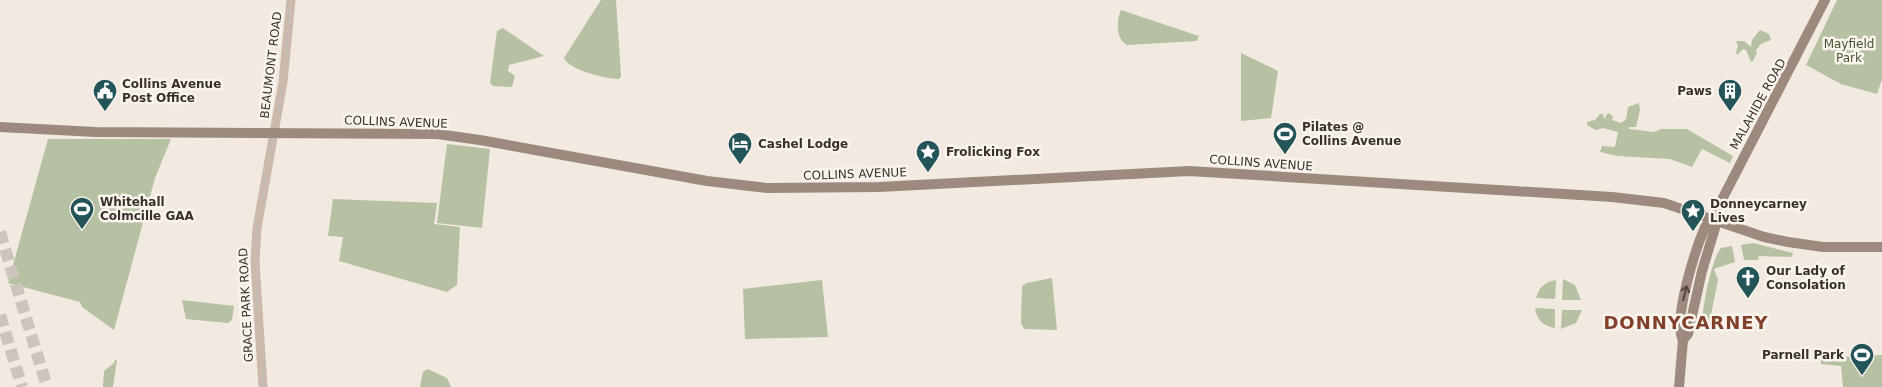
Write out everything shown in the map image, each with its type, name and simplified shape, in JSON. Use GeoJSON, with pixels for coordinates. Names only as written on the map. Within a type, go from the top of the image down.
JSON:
{"type":"FeatureCollection","features":[{"type":"Feature","properties":{"kind":"main road","name":"MALAHIDE ROAD"},"geometry":{"type":"LineString","coordinates":[[1683,340],[1679,334],[1684,299],[1705,227],[1712,219],[1825,0]]}},
{"type":"Feature","properties":{"kind":"main road","name":"COLLINS AVENUE"},"geometry":{"type":"LineString","coordinates":[[0,127],[96,132],[436,134],[480,140],[707,182],[767,188],[879,187],[1189,172],[1636,199],[1664,203],[1734,227],[1788,242],[1824,247],[1882,247]]}},
{"type":"Feature","properties":{"kind":"main road","name":"MALAHIDE ROAD"},"geometry":{"type":"LineString","coordinates":[[1679,387],[1683,340],[1688,334],[1702,271],[1715,228],[1712,219]]}},
{"type":"Feature","properties":{"kind":"main road"},"geometry":{"type":"LineString","coordinates":[[1712,236],[1734,227]]}},
{"type":"Feature","properties":{"kind":"street","name":"BEAUMONT ROAD"},"geometry":{"type":"LineString","coordinates":[[274,133],[287,53],[291,0]]}},
{"type":"Feature","properties":{"kind":"street","name":"GRACE PARK ROAD"},"geometry":{"type":"LineString","coordinates":[[263,387],[256,247],[258,213],[274,133]]}},
{"type":"Feature","properties":{"kind":"green space"},"geometry":{"type":"Polygon","coordinates":[[[601,0],[616,0],[621,76],[619,79],[597,76],[580,70],[564,58],[601,0]]]}},
{"type":"Feature","properties":{"kind":"green space","name":"Mayfield Park"},"geometry":{"type":"Polygon","coordinates":[[[1837,0],[1882,0],[1882,79],[1877,94],[1841,84],[1806,65],[1837,0]]]}},
{"type":"Feature","properties":{"kind":"green space"},"geometry":{"type":"Polygon","coordinates":[[[1121,10],[1199,36],[1197,41],[1127,45],[1121,39],[1118,29],[1118,19],[1121,10]]]}},
{"type":"Feature","properties":{"kind":"green space"},"geometry":{"type":"Polygon","coordinates":[[[503,28],[544,56],[509,65],[508,71],[515,76],[512,87],[493,86],[490,83],[497,31],[503,28]]]}},
{"type":"Feature","properties":{"kind":"green space"},"geometry":{"type":"Polygon","coordinates":[[[1760,30],[1769,34],[1771,40],[1761,44],[1756,50],[1757,53],[1753,61],[1751,62],[1746,50],[1743,49],[1737,55],[1738,46],[1736,41],[1744,41],[1751,47],[1752,40],[1760,30]]]}},
{"type":"Feature","properties":{"kind":"green space"},"geometry":{"type":"Polygon","coordinates":[[[1241,53],[1278,71],[1271,118],[1241,121],[1241,53]]]}},
{"type":"Feature","properties":{"kind":"green space"},"geometry":{"type":"Polygon","coordinates":[[[1639,103],[1640,110],[1636,127],[1629,127],[1629,129],[1654,132],[1661,129],[1687,129],[1733,156],[1730,163],[1702,149],[1692,167],[1670,159],[1617,156],[1600,152],[1602,146],[1615,147],[1618,132],[1603,128],[1596,130],[1587,125],[1587,122],[1595,120],[1600,114],[1603,114],[1604,119],[1608,113],[1613,116],[1612,120],[1621,123],[1626,119],[1628,107],[1639,103]]]}},
{"type":"Feature","properties":{"kind":"green space","name":"Whitehall Colmcille GAA"},"geometry":{"type":"Polygon","coordinates":[[[48,139],[171,139],[155,178],[114,330],[82,307],[80,302],[8,283],[48,139]]]}},
{"type":"Feature","properties":{"kind":"green space"},"geometry":{"type":"Polygon","coordinates":[[[447,144],[490,149],[482,228],[437,223],[447,144]]]}},
{"type":"Feature","properties":{"kind":"green space"},"geometry":{"type":"Polygon","coordinates":[[[333,199],[437,203],[434,224],[460,227],[457,285],[447,292],[339,261],[343,237],[328,236],[333,199]]]}},
{"type":"Feature","properties":{"kind":"green space"},"geometry":{"type":"Polygon","coordinates":[[[1753,243],[1793,253],[1792,257],[1759,256],[1758,260],[1744,260],[1741,245],[1753,243]]]}},
{"type":"Feature","properties":{"kind":"green space"},"geometry":{"type":"Polygon","coordinates":[[[1732,246],[1735,262],[1714,269],[1718,280],[1711,315],[1714,320],[1721,322],[1702,325],[1705,297],[1717,254],[1721,248],[1732,246]]]}},
{"type":"Feature","properties":{"kind":"green space"},"geometry":{"type":"Polygon","coordinates":[[[1052,278],[1057,330],[1024,329],[1021,323],[1022,286],[1027,283],[1052,278]]]}},
{"type":"Feature","properties":{"kind":"green space"},"geometry":{"type":"Polygon","coordinates":[[[1563,279],[1575,285],[1581,300],[1562,300],[1563,279]]]}},
{"type":"Feature","properties":{"kind":"green space"},"geometry":{"type":"Polygon","coordinates":[[[822,280],[828,337],[745,339],[743,289],[822,280]]]}},
{"type":"Feature","properties":{"kind":"green space"},"geometry":{"type":"Polygon","coordinates":[[[1556,280],[1555,299],[1536,298],[1543,286],[1556,280]]]}},
{"type":"Feature","properties":{"kind":"green space"},"geometry":{"type":"Polygon","coordinates":[[[182,300],[234,306],[232,320],[228,323],[186,319],[182,300]]]}},
{"type":"Feature","properties":{"kind":"green space"},"geometry":{"type":"Polygon","coordinates":[[[1535,308],[1555,309],[1555,328],[1541,322],[1535,308]]]}},
{"type":"Feature","properties":{"kind":"green space"},"geometry":{"type":"Polygon","coordinates":[[[1562,310],[1582,310],[1576,323],[1561,329],[1562,310]]]}},
{"type":"Feature","properties":{"kind":"green space","name":"Parnell Park"},"geometry":{"type":"Polygon","coordinates":[[[1882,355],[1882,387],[1843,387],[1841,366],[1821,364],[1821,358],[1882,355]]]}},
{"type":"Feature","properties":{"kind":"green space"},"geometry":{"type":"Polygon","coordinates":[[[117,360],[113,387],[103,387],[104,371],[117,360]]]}},
{"type":"Feature","properties":{"kind":"green space"},"geometry":{"type":"Polygon","coordinates":[[[428,369],[447,378],[451,387],[420,387],[423,372],[428,369]]]}},
{"type":"Feature","properties":{"kind":"tunnel"},"geometry":{"type":"LineString","coordinates":[[0,232],[47,387]]}},
{"type":"Feature","properties":{"kind":"tunnel"},"geometry":{"type":"LineString","coordinates":[[0,315],[22,387]]}},
{"type":"Feature","properties":{"kind":"place","name":"Collins Avenue Post Office"},"geometry":{"type":"Point","coordinates":[105,112]}},
{"type":"Feature","properties":{"kind":"place","name":"Paws"},"geometry":{"type":"Point","coordinates":[1730,112]}},
{"type":"Feature","properties":{"kind":"place","name":"Pilates @ Collins Avenue"},"geometry":{"type":"Point","coordinates":[1285,155]}},
{"type":"Feature","properties":{"kind":"place","name":"Cashel Lodge"},"geometry":{"type":"Point","coordinates":[740,165]}},
{"type":"Feature","properties":{"kind":"place","name":"Frolicking Fox"},"geometry":{"type":"Point","coordinates":[928,173]}},
{"type":"Feature","properties":{"kind":"place","name":"Whitehall Colmcille GAA"},"geometry":{"type":"Point","coordinates":[82,230]}},
{"type":"Feature","properties":{"kind":"place","name":"Donneycarney Lives"},"geometry":{"type":"Point","coordinates":[1693,232]}},
{"type":"Feature","properties":{"kind":"place","name":"Our Lady of Consolation"},"geometry":{"type":"Point","coordinates":[1748,299]}},
{"type":"Feature","properties":{"kind":"place","name":"Parnell Park"},"geometry":{"type":"Point","coordinates":[1862,376]}},
{"type":"Feature","properties":{"kind":"district","name":"DONNYCARNEY"},"geometry":{"type":"Point","coordinates":[1686,322]}}]}
